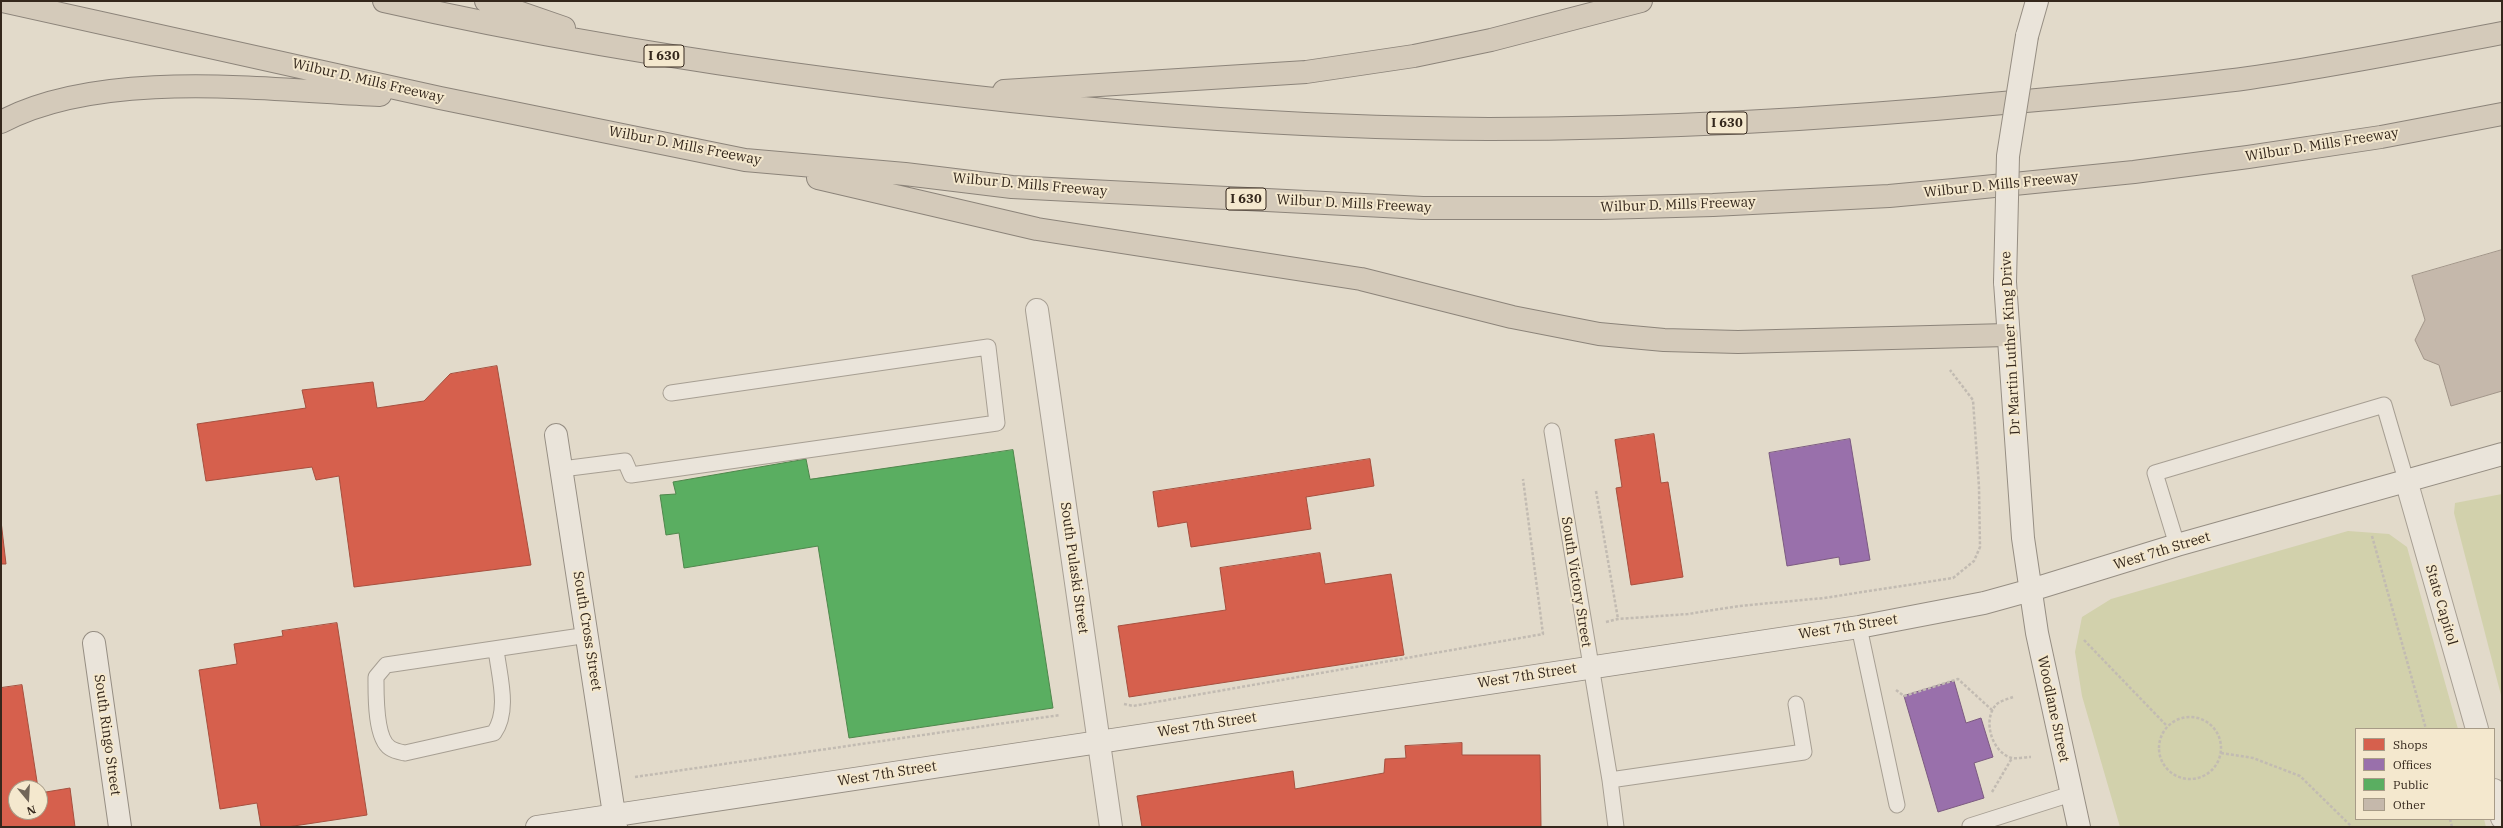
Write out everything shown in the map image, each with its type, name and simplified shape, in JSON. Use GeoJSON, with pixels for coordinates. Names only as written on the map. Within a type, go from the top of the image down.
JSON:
{"type":"FeatureCollection","features":[{"type":"Feature","properties":{"kind":"highway","name":"Wilbur D. Mills Freeway"},"geometry":{"type":"LineString","coordinates":[[2,1],[440,98],[745,160],[905,174],[1012,187],[1423,208],[1617,207],[1889,196],[2134,172],[2380,137],[2502,114]]}},
{"type":"Feature","properties":{"kind":"highway","name":"I 630"},"geometry":{"type":"LineString","coordinates":[[384,1],[496,27],[711,64],[947,95],[1104,112],[1340,125],[1489,129],[1764,122],[2151,90],[2252,78],[2343,63],[2502,33]]}},
{"type":"Feature","properties":{"kind":"highway"},"geometry":{"type":"LineString","coordinates":[[486,1],[628,50]]}},
{"type":"Feature","properties":{"kind":"highway"},"geometry":{"type":"LineString","coordinates":[[947,95],[1189,78],[1306,72],[1414,56],[1491,40],[1641,1]]}},
{"type":"Feature","properties":{"kind":"highway"},"geometry":{"type":"LineString","coordinates":[[1,122],[32,108],[64,100],[156,86],[440,98]]}},
{"type":"Feature","properties":{"kind":"highway"},"geometry":{"type":"LineString","coordinates":[[745,160],[1037,229],[1361,279],[1512,318],[1599,334],[1664,340],[1738,342],[2007,335]]}},
{"type":"Feature","properties":{"kind":"street","name":"Dr Martin Luther King Drive"},"geometry":{"type":"LineString","coordinates":[[2031,590],[2022,538],[2007,335],[2005,282],[2008,156],[2027,36],[2037,1]]}},
{"type":"Feature","properties":{"kind":"street","name":"South Pulaski Street"},"geometry":{"type":"LineString","coordinates":[[1037,310],[1111,827]]}},
{"type":"Feature","properties":{"kind":"street","name":"South Cross Street"},"geometry":{"type":"LineString","coordinates":[[556,436],[588,635],[615,821]]}},
{"type":"Feature","properties":{"kind":"street","name":"West 7th Street"},"geometry":{"type":"LineString","coordinates":[[537,827],[615,821],[1098,741],[1859,627],[1984,603],[2177,545],[2502,454]]}},
{"type":"Feature","properties":{"kind":"street","name":"State Capitol"},"geometry":{"type":"LineString","coordinates":[[2406,480],[2477,728]]}},
{"type":"Feature","properties":{"kind":"street","name":"Woodlane Street"},"geometry":{"type":"LineString","coordinates":[[2031,590],[2037,633],[2079,827]]}},
{"type":"Feature","properties":{"kind":"street","name":"South Ringo Street"},"geometry":{"type":"LineString","coordinates":[[94,643],[120,827]]}},
{"type":"Feature","properties":{"kind":"street"},"geometry":{"type":"LineString","coordinates":[[2495,794],[2502,818]]}},
{"type":"Feature","properties":{"kind":"lane"},"geometry":{"type":"LineString","coordinates":[[562,469],[625,461],[632,475],[997,423],[988,347],[671,393]]}},
{"type":"Feature","properties":{"kind":"lane"},"geometry":{"type":"LineString","coordinates":[[2177,545],[2154,473],[2384,405],[2406,480]]}},
{"type":"Feature","properties":{"kind":"lane","name":"South Victory Street"},"geometry":{"type":"LineString","coordinates":[[1552,431],[1583,627],[1610,780],[1616,827]]}},
{"type":"Feature","properties":{"kind":"lane"},"geometry":{"type":"LineString","coordinates":[[1859,627],[1897,805]]}},
{"type":"Feature","properties":{"kind":"lane"},"geometry":{"type":"LineString","coordinates":[[496,649],[503,711],[501,723],[494,733],[405,753],[390,749],[383,740],[376,702],[376,677],[386,665],[588,635]]}},
{"type":"Feature","properties":{"kind":"lane"},"geometry":{"type":"LineString","coordinates":[[1610,780],[1804,752],[1796,704]]}},
{"type":"Feature","properties":{"kind":"lane"},"geometry":{"type":"LineString","coordinates":[[1970,826],[2071,794]]}},
{"type":"Feature","properties":{"kind":"path"},"geometry":{"type":"LineString","coordinates":[[1583,627],[1618,619],[1688,614],[1739,606],[1824,598],[1953,578],[1974,561],[1980,547],[1979,487],[1973,400],[1950,370]]}},
{"type":"Feature","properties":{"kind":"path"},"geometry":{"type":"LineString","coordinates":[[1124,704],[1133,706],[1543,634],[1522,479]]}},
{"type":"Feature","properties":{"kind":"path"},"geometry":{"type":"LineString","coordinates":[[1596,491],[1618,619]]}},
{"type":"Feature","properties":{"kind":"path"},"geometry":{"type":"LineString","coordinates":[[2372,536],[2426,728]]}},
{"type":"Feature","properties":{"kind":"path"},"geometry":{"type":"LineString","coordinates":[[2084,640],[2167,726]]}},
{"type":"Feature","properties":{"kind":"path"},"geometry":{"type":"LineString","coordinates":[[1894,688],[1904,696],[1958,679],[1993,711]]}},
{"type":"Feature","properties":{"kind":"path"},"geometry":{"type":"LineString","coordinates":[[2013,697],[1996,705],[1989,719],[1991,734],[1999,750],[2012,758],[2031,757]]}},
{"type":"Feature","properties":{"kind":"path"},"geometry":{"type":"LineString","coordinates":[[628,778],[1060,715]]}},
{"type":"Feature","properties":{"kind":"path"},"geometry":{"type":"LineString","coordinates":[[2185,716],[2206,720],[2214,726],[2219,736],[2221,753],[2216,766],[2208,773],[2199,778],[2179,777],[2170,772],[2159,755],[2161,735],[2167,726],[2175,720],[2185,716]]}},
{"type":"Feature","properties":{"kind":"path"},"geometry":{"type":"LineString","coordinates":[[2221,753],[2254,758],[2300,776],[2352,827]]}},
{"type":"Feature","properties":{"kind":"path"},"geometry":{"type":"LineString","coordinates":[[1992,792],[2012,758]]}},
{"type":"Feature","properties":{"kind":"green space"},"geometry":{"type":"Polygon","coordinates":[[[2502,494],[2502,699],[2454,513],[2455,503],[2502,494]]]}},
{"type":"Feature","properties":{"kind":"green space"},"geometry":{"type":"Polygon","coordinates":[[[2348,531],[2389,534],[2407,547],[2458,728],[2355,728],[2355,820],[2484,820],[2486,827],[2120,827],[2082,696],[2075,652],[2082,617],[2111,599],[2348,531]]]}},
{"type":"Feature","properties":{"kind":"building: Shops"},"geometry":{"type":"Polygon","coordinates":[[[497,366],[531,565],[354,587],[339,476],[316,480],[312,467],[206,481],[197,424],[306,408],[302,390],[373,382],[377,408],[424,401],[450,374],[497,366]]]}},
{"type":"Feature","properties":{"kind":"building: Shops"},"geometry":{"type":"Polygon","coordinates":[[[1654,434],[1661,483],[1668,482],[1683,577],[1631,585],[1616,488],[1622,487],[1615,440],[1654,434]]]}},
{"type":"Feature","properties":{"kind":"building: Shops"},"geometry":{"type":"Polygon","coordinates":[[[1370,459],[1374,486],[1306,497],[1311,529],[1191,547],[1187,522],[1158,527],[1153,492],[1370,459]]]}},
{"type":"Feature","properties":{"kind":"building: Shops"},"geometry":{"type":"Polygon","coordinates":[[[1,521],[6,564],[1,564],[1,521]]]}},
{"type":"Feature","properties":{"kind":"building: Shops"},"geometry":{"type":"Polygon","coordinates":[[[1320,553],[1325,584],[1391,574],[1404,655],[1129,697],[1118,626],[1226,610],[1220,568],[1320,553]]]}},
{"type":"Feature","properties":{"kind":"building: Shops"},"geometry":{"type":"Polygon","coordinates":[[[337,623],[367,815],[287,827],[261,827],[257,803],[220,809],[199,670],[237,664],[234,644],[283,636],[282,631],[337,623]]]}},
{"type":"Feature","properties":{"kind":"building: Shops"},"geometry":{"type":"Polygon","coordinates":[[[22,685],[37,780],[8,780],[8,820],[48,820],[48,792],[70,788],[75,827],[1,827],[1,688],[22,685]]]}},
{"type":"Feature","properties":{"kind":"building: Shops"},"geometry":{"type":"Polygon","coordinates":[[[1462,743],[1462,755],[1540,755],[1541,827],[1142,827],[1137,796],[1293,771],[1295,789],[1384,773],[1385,759],[1406,758],[1405,746],[1462,743]]]}},
{"type":"Feature","properties":{"kind":"building: Offices"},"geometry":{"type":"Polygon","coordinates":[[[1850,439],[1870,560],[1840,565],[1839,557],[1787,566],[1769,453],[1850,439]]]}},
{"type":"Feature","properties":{"kind":"building: Offices"},"geometry":{"type":"Polygon","coordinates":[[[1954,681],[1966,723],[1981,718],[1993,757],[1974,763],[1984,798],[1938,812],[1904,696],[1954,681]]]}},
{"type":"Feature","properties":{"kind":"building: Public"},"geometry":{"type":"Polygon","coordinates":[[[1013,450],[1053,708],[849,738],[818,546],[684,568],[679,533],[666,535],[660,495],[676,494],[673,482],[806,459],[810,479],[1013,450]]]}},
{"type":"Feature","properties":{"kind":"building: Other"},"geometry":{"type":"Polygon","coordinates":[[[2502,250],[2502,391],[2451,406],[2439,365],[2424,359],[2415,340],[2425,320],[2412,276],[2502,250]]]}}]}
